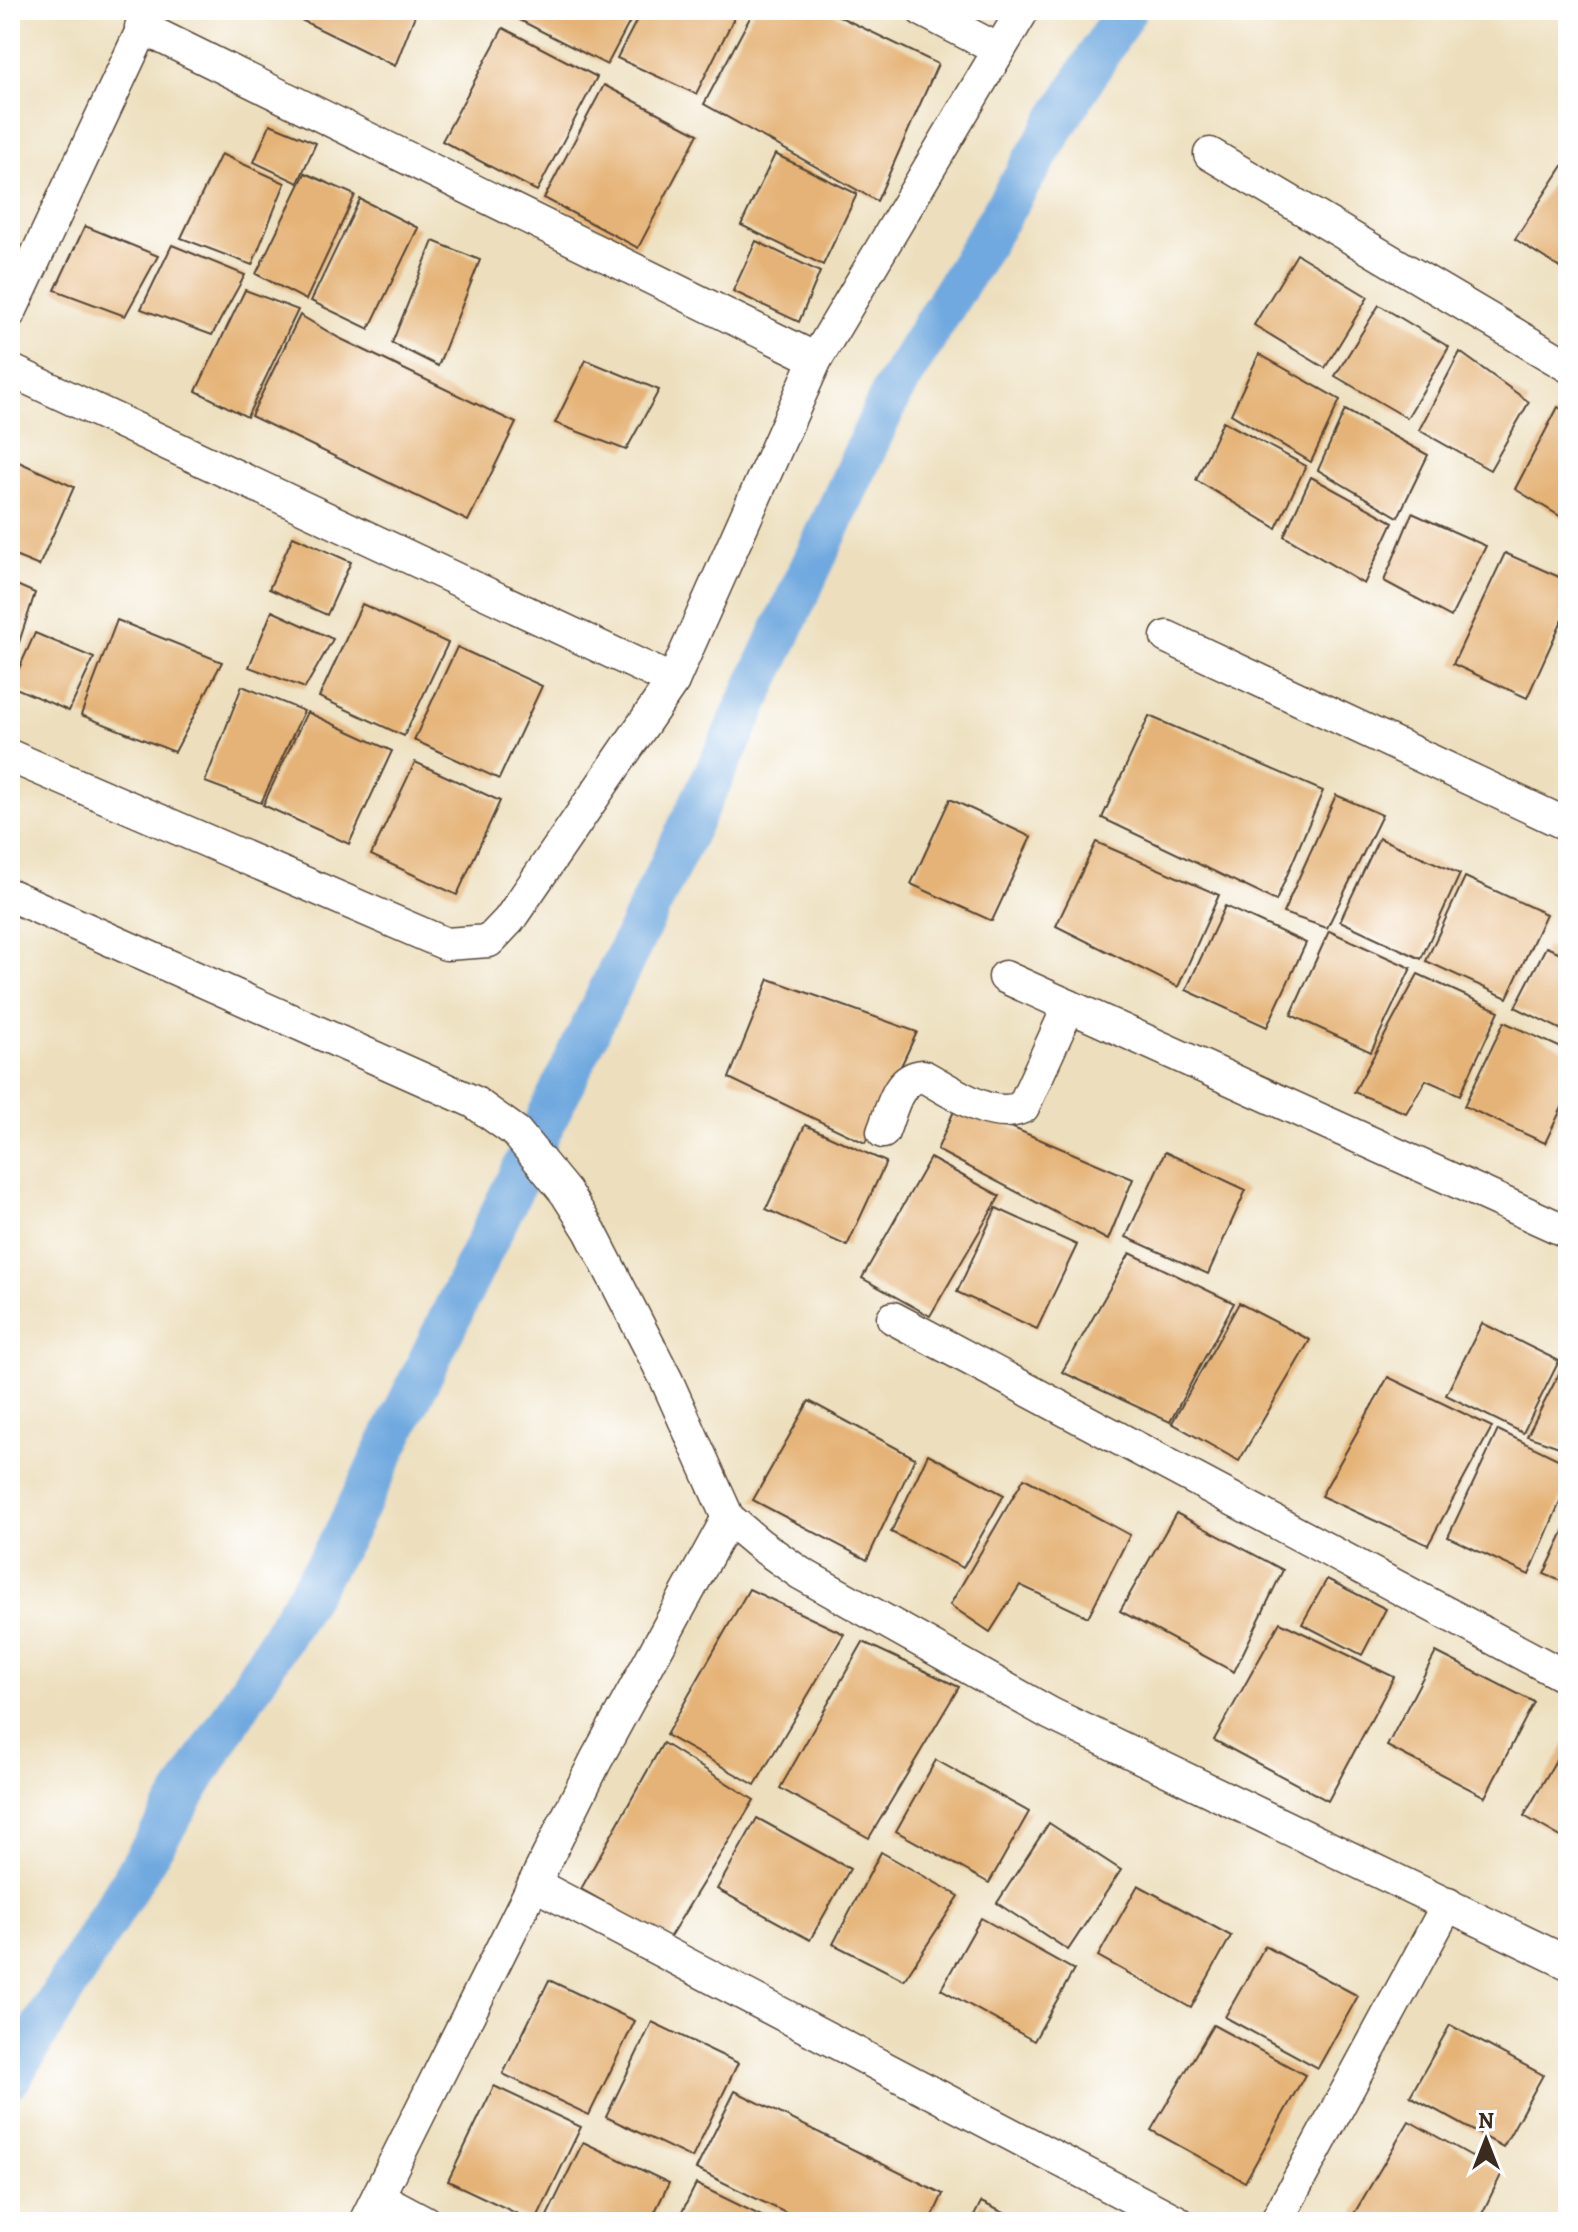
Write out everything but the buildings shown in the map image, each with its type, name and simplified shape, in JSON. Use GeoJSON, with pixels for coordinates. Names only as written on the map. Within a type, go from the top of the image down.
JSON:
{"type":"FeatureCollection","features":[{"type":"Feature","properties":{"kind":"street"},"geometry":{"type":"LineString","coordinates":[[922,10],[997,49]]}},
{"type":"Feature","properties":{"kind":"street"},"geometry":{"type":"LineString","coordinates":[[10,756],[446,944],[489,941],[509,920],[673,681],[816,359],[997,49],[1023,10]]}},
{"type":"Feature","properties":{"kind":"street"},"geometry":{"type":"LineString","coordinates":[[10,312],[146,19],[816,359]]}},
{"type":"Feature","properties":{"kind":"street"},"geometry":{"type":"LineString","coordinates":[[1210,154],[1568,366]]}},
{"type":"Feature","properties":{"kind":"street"},"geometry":{"type":"LineString","coordinates":[[10,370],[673,681]]}},
{"type":"Feature","properties":{"kind":"street"},"geometry":{"type":"LineString","coordinates":[[1167,637],[1568,825]]}},
{"type":"Feature","properties":{"kind":"street"},"geometry":{"type":"LineString","coordinates":[[10,895],[474,1102],[516,1132],[566,1193],[590,1231],[667,1381],[728,1518],[800,1573],[1051,1714],[1568,1963]]}},
{"type":"Feature","properties":{"kind":"street"},"geometry":{"type":"LineString","coordinates":[[1005,977],[1568,1232]]}},
{"type":"Feature","properties":{"kind":"street"},"geometry":{"type":"LineString","coordinates":[[883,1132],[903,1083],[913,1077],[923,1076],[996,1113],[1010,1113],[1023,1107],[1069,1006]]}},
{"type":"Feature","properties":{"kind":"street"},"geometry":{"type":"LineString","coordinates":[[893,1318],[1568,1678]]}},
{"type":"Feature","properties":{"kind":"street"},"geometry":{"type":"LineString","coordinates":[[425,2222],[371,2209],[596,1760],[728,1518]]}},
{"type":"Feature","properties":{"kind":"street"},"geometry":{"type":"LineString","coordinates":[[534,1884],[1178,2222]]}},
{"type":"Feature","properties":{"kind":"street"},"geometry":{"type":"LineString","coordinates":[[1276,2222],[1448,1904]]}},
{"type":"Feature","properties":{"kind":"waterway"},"geometry":{"type":"LineString","coordinates":[[10,2078],[344,1535],[728,746],[892,392],[1126,10]]}}]}
